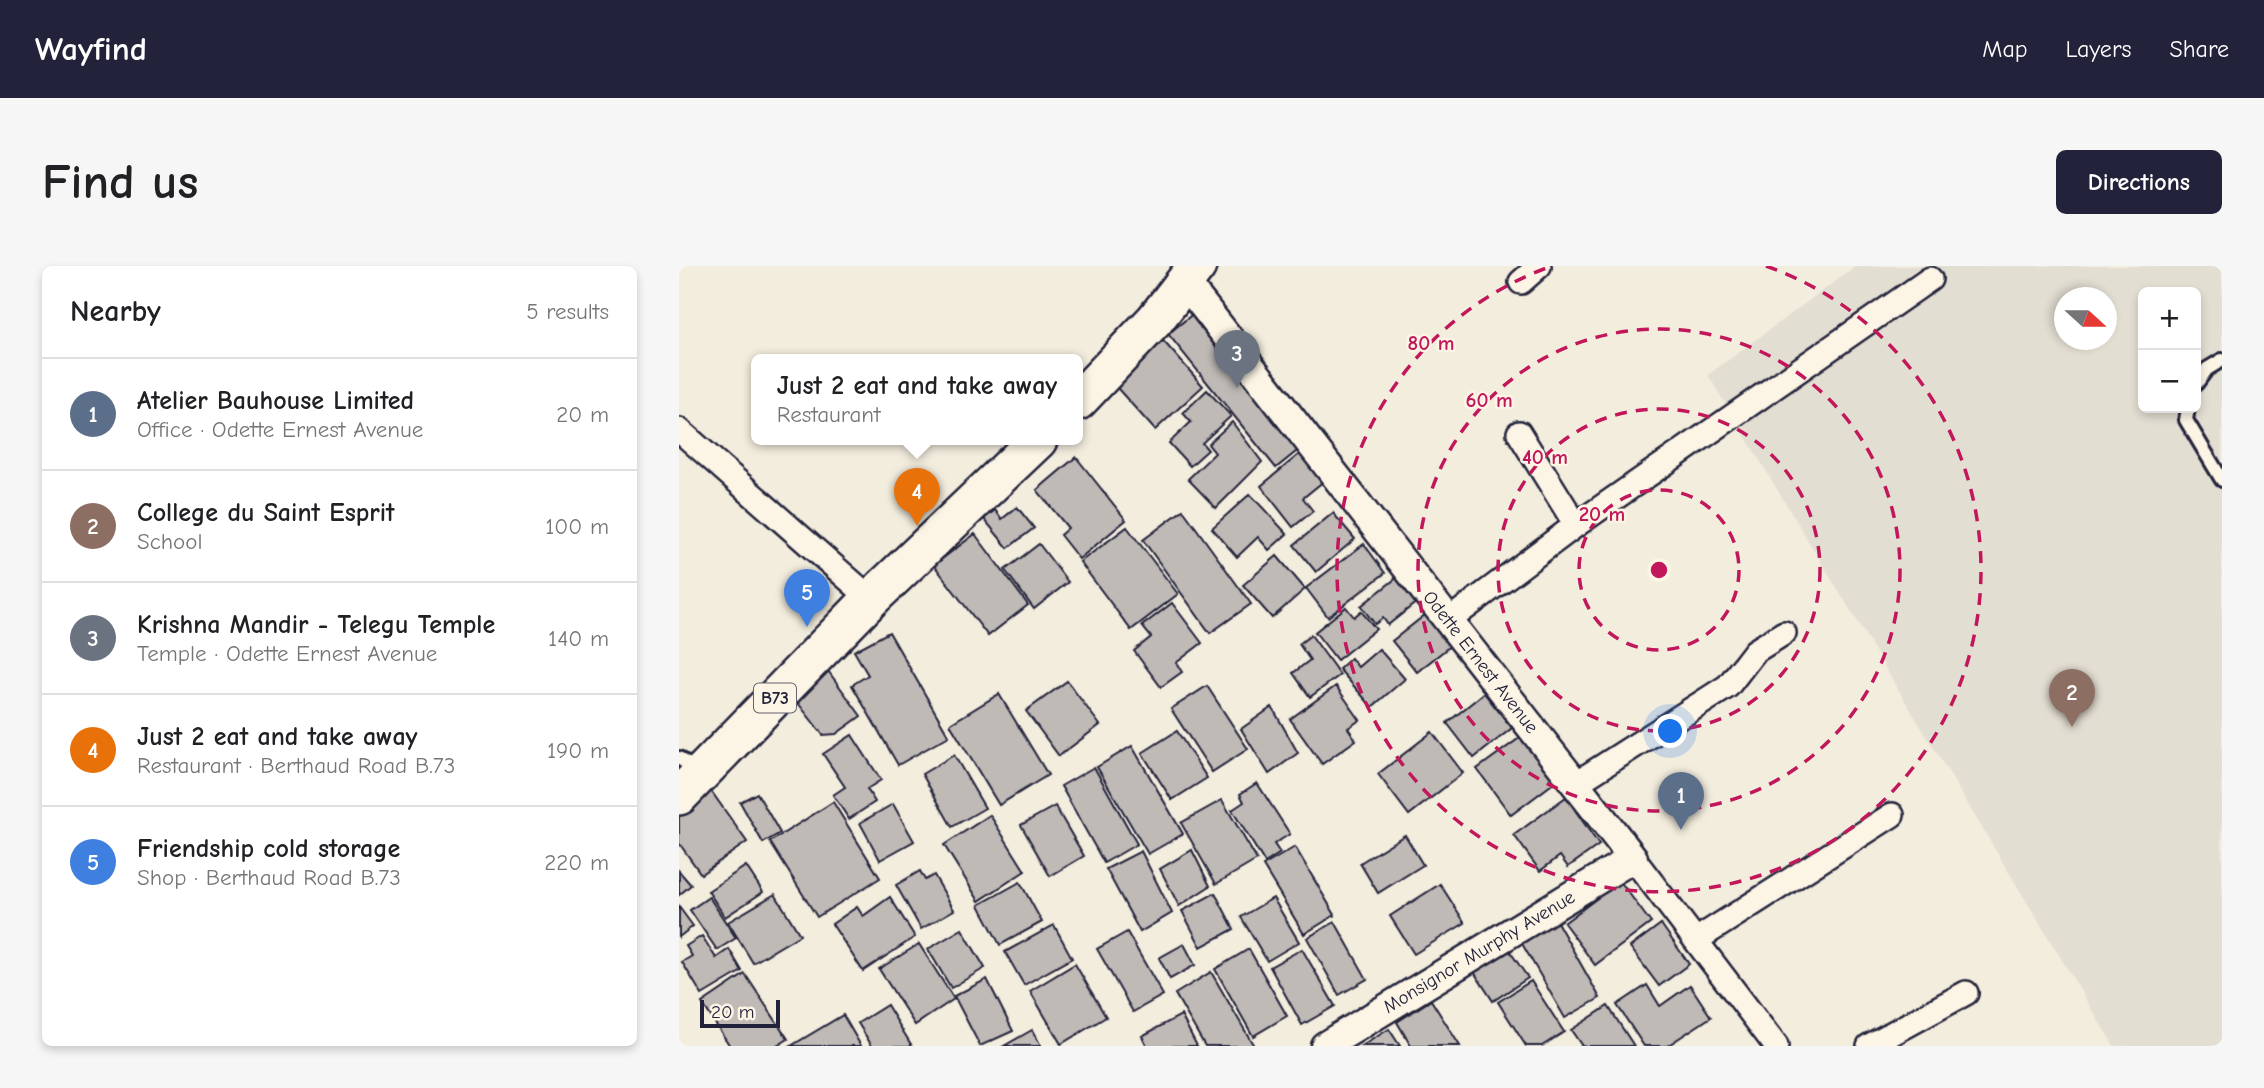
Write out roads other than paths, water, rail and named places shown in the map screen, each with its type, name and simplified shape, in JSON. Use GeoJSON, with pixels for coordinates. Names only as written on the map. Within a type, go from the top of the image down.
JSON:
{"type":"FeatureCollection","features":[{"type":"Feature","properties":{"kind":"main road"},"geometry":{"type":"LineString","coordinates":[[1083,396],[1155,320],[1190,274]]}},
{"type":"Feature","properties":{"kind":"main road","name":"B73"},"geometry":{"type":"LineString","coordinates":[[686,776],[1033,445]]}},
{"type":"Feature","properties":{"kind":"street"},"geometry":{"type":"LineString","coordinates":[[1521,282],[1539,266]]}},
{"type":"Feature","properties":{"kind":"street","name":"Odette Ernest Avenue"},"geometry":{"type":"LineString","coordinates":[[1190,274],[1448,621],[1776,1046]]}},
{"type":"Feature","properties":{"kind":"street"},"geometry":{"type":"LineString","coordinates":[[1448,621],[1576,525],[1930,279]]}},
{"type":"Feature","properties":{"kind":"street"},"geometry":{"type":"LineString","coordinates":[[679,430],[871,599]]}},
{"type":"Feature","properties":{"kind":"street"},"geometry":{"type":"LineString","coordinates":[[1519,433],[1576,525]]}},
{"type":"Feature","properties":{"kind":"street"},"geometry":{"type":"LineString","coordinates":[[1575,784],[1728,686],[1755,651],[1784,633]]}},
{"type":"Feature","properties":{"kind":"street"},"geometry":{"type":"LineString","coordinates":[[1696,940],[1892,815]]}},
{"type":"Feature","properties":{"kind":"street","name":"Monsignor Murphy Avenue"},"geometry":{"type":"LineString","coordinates":[[1325,1046],[1633,858]]}},
{"type":"Feature","properties":{"kind":"street"},"geometry":{"type":"LineString","coordinates":[[1869,1046],[1966,993]]}},
{"type":"Feature","properties":{"kind":"lane"},"geometry":{"type":"LineString","coordinates":[[2201,377],[2207,369],[2222,360]]}},
{"type":"Feature","properties":{"kind":"lane"},"geometry":{"type":"LineString","coordinates":[[2187,413],[2186,420],[2222,480]]}},
{"type":"Feature","properties":{"kind":"place","name":"Krishna Mandir - Telegu Temple"},"geometry":{"type":"Point","coordinates":[1237,388]}},
{"type":"Feature","properties":{"kind":"place","name":"Just 2 eat and take away"},"geometry":{"type":"Point","coordinates":[917,526]}},
{"type":"Feature","properties":{"kind":"place","name":"Friendship cold storage"},"geometry":{"type":"Point","coordinates":[807,627]}},
{"type":"Feature","properties":{"kind":"place","name":"College du Saint Esprit"},"geometry":{"type":"Point","coordinates":[2072,727]}},
{"type":"Feature","properties":{"kind":"place","name":"Atelier Bauhouse Limited"},"geometry":{"type":"Point","coordinates":[1681,830]}}]}
